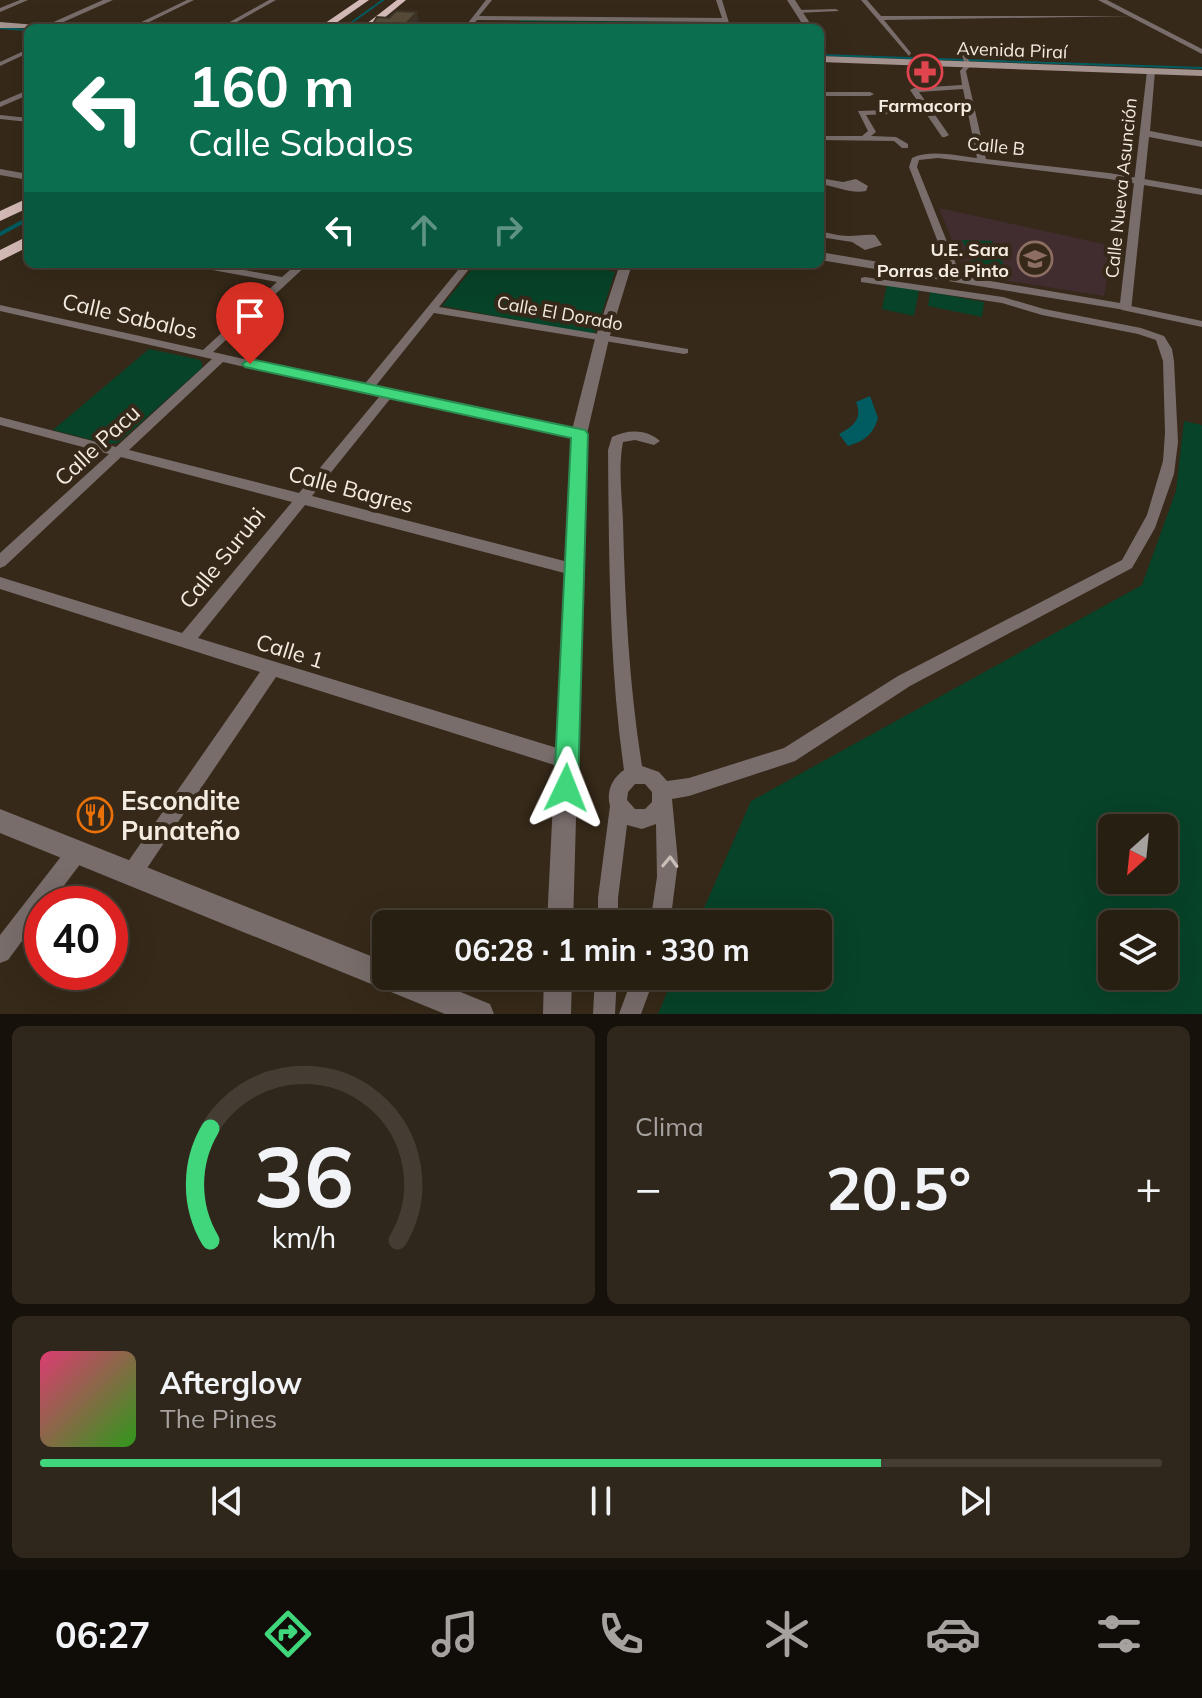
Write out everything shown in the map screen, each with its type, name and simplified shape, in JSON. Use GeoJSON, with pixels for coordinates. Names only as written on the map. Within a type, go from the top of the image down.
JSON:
{"type":"FeatureCollection","features":[{"type":"Feature","properties":{"kind":"highway"},"geometry":{"type":"LineString","coordinates":[[329,24],[365,0]]}},
{"type":"Feature","properties":{"kind":"highway"},"geometry":{"type":"LineString","coordinates":[[371,24],[402,0]]}},
{"type":"Feature","properties":{"kind":"highway"},"geometry":{"type":"LineString","coordinates":[[0,217],[24,204]]}},
{"type":"Feature","properties":{"kind":"highway"},"geometry":{"type":"LineString","coordinates":[[0,256],[24,243]]}},
{"type":"Feature","properties":{"kind":"main road"},"geometry":{"type":"LineString","coordinates":[[0,28],[24,28]]}},
{"type":"Feature","properties":{"kind":"main road"},"geometry":{"type":"LineString","coordinates":[[0,28],[24,32]]}},
{"type":"Feature","properties":{"kind":"main road","name":"Avenida Piraí"},"geometry":{"type":"LineString","coordinates":[[824,54],[909,54],[967,60],[1202,65]]}},
{"type":"Feature","properties":{"kind":"main road","name":"Avenida Piraí"},"geometry":{"type":"LineString","coordinates":[[824,54],[1202,73]]}},
{"type":"Feature","properties":{"kind":"street"},"geometry":{"type":"LineString","coordinates":[[0,10],[25,0]]}},
{"type":"Feature","properties":{"kind":"street"},"geometry":{"type":"LineString","coordinates":[[53,24],[109,0]]}},
{"type":"Feature","properties":{"kind":"street"},"geometry":{"type":"LineString","coordinates":[[140,24],[191,0]]}},
{"type":"Feature","properties":{"kind":"street"},"geometry":{"type":"LineString","coordinates":[[229,24],[273,0]]}},
{"type":"Feature","properties":{"kind":"street"},"geometry":{"type":"LineString","coordinates":[[470,24],[489,0]]}},
{"type":"Feature","properties":{"kind":"street"},"geometry":{"type":"LineString","coordinates":[[475,18],[727,24],[719,0]]}},
{"type":"Feature","properties":{"kind":"street"},"geometry":{"type":"LineString","coordinates":[[791,0],[806,24]]}},
{"type":"Feature","properties":{"kind":"street"},"geometry":{"type":"LineString","coordinates":[[830,0],[844,22]]}},
{"type":"Feature","properties":{"kind":"street"},"geometry":{"type":"LineString","coordinates":[[864,0],[909,54]]}},
{"type":"Feature","properties":{"kind":"street"},"geometry":{"type":"LineString","coordinates":[[1102,0],[1202,52]]}},
{"type":"Feature","properties":{"kind":"street"},"geometry":{"type":"LineString","coordinates":[[798,12],[836,11]]}},
{"type":"Feature","properties":{"kind":"street"},"geometry":{"type":"LineString","coordinates":[[250,12],[260,13]]}},
{"type":"Feature","properties":{"kind":"street"},"geometry":{"type":"LineString","coordinates":[[879,18],[1132,16]]}},
{"type":"Feature","properties":{"kind":"street"},"geometry":{"type":"LineString","coordinates":[[0,64],[24,53]]}},
{"type":"Feature","properties":{"kind":"street"},"geometry":{"type":"LineString","coordinates":[[967,60],[963,71],[965,87],[982,161]]}},
{"type":"Feature","properties":{"kind":"street","name":"Calle Nueva Asunción"},"geometry":{"type":"LineString","coordinates":[[1126,308],[1147,134],[1151,71]]}},
{"type":"Feature","properties":{"kind":"street"},"geometry":{"type":"LineString","coordinates":[[945,135],[914,90],[965,87]]}},
{"type":"Feature","properties":{"kind":"street"},"geometry":{"type":"LineString","coordinates":[[0,105],[24,94]]}},
{"type":"Feature","properties":{"kind":"street"},"geometry":{"type":"LineString","coordinates":[[824,94],[870,94]]}},
{"type":"Feature","properties":{"kind":"street"},"geometry":{"type":"LineString","coordinates":[[863,139],[872,132],[861,113],[888,112]]}},
{"type":"Feature","properties":{"kind":"street"},"geometry":{"type":"LineString","coordinates":[[0,117],[24,120]]}},
{"type":"Feature","properties":{"kind":"street"},"geometry":{"type":"LineString","coordinates":[[1147,134],[1202,144]]}},
{"type":"Feature","properties":{"kind":"street"},"geometry":{"type":"LineString","coordinates":[[824,138],[896,139],[905,146]]}},
{"type":"Feature","properties":{"kind":"street","name":"Calle B"},"geometry":{"type":"LineString","coordinates":[[957,279],[913,167],[914,161],[925,156],[1140,181],[1202,192]]}},
{"type":"Feature","properties":{"kind":"street"},"geometry":{"type":"LineString","coordinates":[[0,172],[24,176]]}},
{"type":"Feature","properties":{"kind":"street"},"geometry":{"type":"LineString","coordinates":[[824,182],[845,185]]}},
{"type":"Feature","properties":{"kind":"street"},"geometry":{"type":"LineString","coordinates":[[824,235],[855,240]]}},
{"type":"Feature","properties":{"kind":"street"},"geometry":{"type":"LineString","coordinates":[[824,257],[1126,308],[1202,324]]}},
{"type":"Feature","properties":{"kind":"street"},"geometry":{"type":"LineString","coordinates":[[217,268],[285,281]]}},
{"type":"Feature","properties":{"kind":"street"},"geometry":{"type":"LineString","coordinates":[[205,354],[299,268]]}},
{"type":"Feature","properties":{"kind":"street"},"geometry":{"type":"LineString","coordinates":[[366,390],[465,268]]}},
{"type":"Feature","properties":{"kind":"street"},"geometry":{"type":"LineString","coordinates":[[561,910],[579,434],[602,339],[625,268]]}},
{"type":"Feature","properties":{"kind":"street"},"geometry":{"type":"LineString","coordinates":[[662,795],[789,755],[904,681],[1127,564],[1139,547],[1170,463],[1172,438],[1168,352],[1160,338],[1141,331],[1036,311],[1003,300],[865,280]]}},
{"type":"Feature","properties":{"kind":"street","name":"Calle Sabalos"},"geometry":{"type":"LineString","coordinates":[[0,308],[387,395],[579,434]]}},
{"type":"Feature","properties":{"kind":"street","name":"Calle El Dorado"},"geometry":{"type":"LineString","coordinates":[[431,309],[684,351]]}},
{"type":"Feature","properties":{"kind":"street","name":"Calle Pacu"},"geometry":{"type":"LineString","coordinates":[[0,562],[221,357]]}},
{"type":"Feature","properties":{"kind":"street","name":"Calle Surubi"},"geometry":{"type":"LineString","coordinates":[[185,641],[387,395]]}},
{"type":"Feature","properties":{"kind":"street","name":"Calle Bagres"},"geometry":{"type":"LineString","coordinates":[[0,421],[572,569]]}},
{"type":"Feature","properties":{"kind":"street"},"geometry":{"type":"LineString","coordinates":[[634,775],[621,674],[615,450],[617,440],[622,436],[647,437],[654,441]]}},
{"type":"Feature","properties":{"kind":"street","name":"Calle 1"},"geometry":{"type":"LineString","coordinates":[[0,583],[567,760]]}},
{"type":"Feature","properties":{"kind":"street"},"geometry":{"type":"LineString","coordinates":[[132,873],[272,668]]}},
{"type":"Feature","properties":{"kind":"street"},"geometry":{"type":"LineString","coordinates":[[609,910],[619,790],[627,778],[634,775],[650,777],[662,795],[670,846],[669,883],[663,910]]}},
{"type":"Feature","properties":{"kind":"street"},"geometry":{"type":"LineString","coordinates":[[620,805],[632,818],[649,818],[661,807],[662,795]]}},
{"type":"Feature","properties":{"kind":"street"},"geometry":{"type":"LineString","coordinates":[[0,821],[372,970]]}},
{"type":"Feature","properties":{"kind":"street"},"geometry":{"type":"LineString","coordinates":[[0,952],[77,852]]}},
{"type":"Feature","properties":{"kind":"street"},"geometry":{"type":"LineString","coordinates":[[421,990],[480,1014]]}},
{"type":"Feature","properties":{"kind":"street"},"geometry":{"type":"LineString","coordinates":[[557,1014],[558,990]]}},
{"type":"Feature","properties":{"kind":"street"},"geometry":{"type":"LineString","coordinates":[[604,1014],[605,990]]}},
{"type":"Feature","properties":{"kind":"street"},"geometry":{"type":"LineString","coordinates":[[630,1014],[639,990]]}},
{"type":"Feature","properties":{"kind":"shaded area","name":"U.E. Sara Porras de Pinto"},"geometry":{"type":"Polygon","coordinates":[[[939,208],[1113,246],[1104,296],[965,272],[939,208]]]}},
{"type":"Feature","properties":{"kind":"green space"},"geometry":{"type":"Polygon","coordinates":[[[520,20],[720,24],[520,24],[520,20]]]}},
{"type":"Feature","properties":{"kind":"green space"},"geometry":{"type":"Polygon","coordinates":[[[962,240],[992,241],[1005,267],[974,266],[962,240]]]}},
{"type":"Feature","properties":{"kind":"green space"},"geometry":{"type":"Polygon","coordinates":[[[473,268],[600,268],[615,272],[596,331],[592,334],[442,306],[473,268]]]}},
{"type":"Feature","properties":{"kind":"green space"},"geometry":{"type":"Polygon","coordinates":[[[887,284],[919,290],[914,316],[882,309],[887,284]]]}},
{"type":"Feature","properties":{"kind":"green space"},"geometry":{"type":"Polygon","coordinates":[[[930,292],[984,302],[982,317],[928,306],[930,292]]]}},
{"type":"Feature","properties":{"kind":"green space"},"geometry":{"type":"Polygon","coordinates":[[[149,349],[197,359],[202,362],[202,368],[118,443],[108,444],[53,430],[149,349]]]}},
{"type":"Feature","properties":{"kind":"green space"},"geometry":{"type":"Polygon","coordinates":[[[1184,421],[1202,425],[1202,1014],[658,1014],[668,990],[832,990],[832,910],[703,910],[751,801],[1142,585],[1176,491],[1184,421]]]}},
{"type":"Feature","properties":{"kind":"water"},"geometry":{"type":"Polygon","coordinates":[[[870,396],[878,418],[876,424],[867,436],[848,446],[839,434],[855,421],[858,413],[856,402],[870,396]]]}},
{"type":"Feature","properties":{"kind":"building"},"geometry":{"type":"Polygon","coordinates":[[[396,11],[417,12],[406,24],[373,24],[377,17],[389,18],[396,11]]]}},
{"type":"Feature","properties":{"kind":"waterway"},"geometry":{"type":"LineString","coordinates":[[350,24],[383,0]]}},
{"type":"Feature","properties":{"kind":"waterway"},"geometry":{"type":"LineString","coordinates":[[0,28],[24,30]]}},
{"type":"Feature","properties":{"kind":"waterway"},"geometry":{"type":"LineString","coordinates":[[824,55],[1202,68]]}},
{"type":"Feature","properties":{"kind":"waterway"},"geometry":{"type":"LineString","coordinates":[[0,234],[24,221]]}},
{"type":"Feature","properties":{"kind":"place","name":"Farmacorp"},"geometry":{"type":"Point","coordinates":[925,72]}},
{"type":"Feature","properties":{"kind":"place","name":"U.E. Sara Porras de Pinto"},"geometry":{"type":"Point","coordinates":[1035,259]}},
{"type":"Feature","properties":{"kind":"place","name":"Escondite Punateño"},"geometry":{"type":"Point","coordinates":[95,815]}},
{"type":"Feature","properties":{"kind":"route"},"geometry":{"type":"LineString","coordinates":[[250,364],[579,434],[566,788]]}}]}
